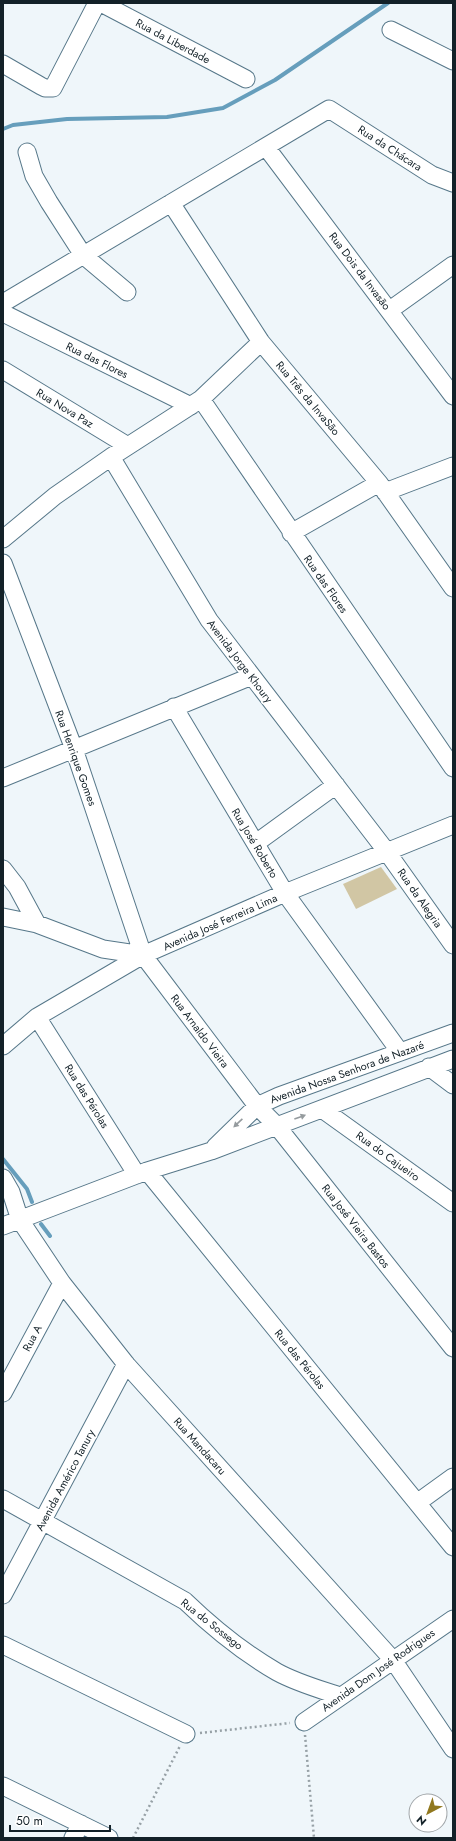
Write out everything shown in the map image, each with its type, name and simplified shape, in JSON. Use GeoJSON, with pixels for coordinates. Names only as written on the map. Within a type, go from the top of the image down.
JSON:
{"type":"FeatureCollection","features":[{"type":"Feature","properties":{"kind":"street"},"geometry":{"type":"LineString","coordinates":[[3,64],[41,86],[50,89],[55,85],[97,3]]}},
{"type":"Feature","properties":{"kind":"street","name":"Rua da Liberdade"},"geometry":{"type":"LineString","coordinates":[[101,3],[246,79]]}},
{"type":"Feature","properties":{"kind":"street"},"geometry":{"type":"LineString","coordinates":[[391,30],[453,61]]}},
{"type":"Feature","properties":{"kind":"street","name":"Rua da Chácara"},"geometry":{"type":"LineString","coordinates":[[266,147],[329,109],[432,175],[453,183]]}},
{"type":"Feature","properties":{"kind":"street"},"geometry":{"type":"LineString","coordinates":[[3,303],[266,147]]}},
{"type":"Feature","properties":{"kind":"street","name":"Rua Dois da Invasão"},"geometry":{"type":"LineString","coordinates":[[266,147],[390,310],[453,396]]}},
{"type":"Feature","properties":{"kind":"street"},"geometry":{"type":"LineString","coordinates":[[27,152],[34,176],[83,256],[127,292]]}},
{"type":"Feature","properties":{"kind":"street","name":"Rua Três da InvaSão"},"geometry":{"type":"LineString","coordinates":[[171,203],[261,342],[382,488],[453,588]]}},
{"type":"Feature","properties":{"kind":"street"},"geometry":{"type":"LineString","coordinates":[[390,310],[453,265]]}},
{"type":"Feature","properties":{"kind":"street","name":"Rua das Flores"},"geometry":{"type":"LineString","coordinates":[[3,313],[196,403],[291,533],[453,768]]}},
{"type":"Feature","properties":{"kind":"street"},"geometry":{"type":"LineString","coordinates":[[3,539],[55,496],[111,457],[196,403],[261,342]]}},
{"type":"Feature","properties":{"kind":"street","name":"Rua Nova Paz"},"geometry":{"type":"LineString","coordinates":[[3,370],[128,446]]}},
{"type":"Feature","properties":{"kind":"street","name":"Avenida Jorge Khoury"},"geometry":{"type":"LineString","coordinates":[[111,457],[209,620],[387,852]]}},
{"type":"Feature","properties":{"kind":"street"},"geometry":{"type":"LineString","coordinates":[[291,533],[382,488],[453,466]]}},
{"type":"Feature","properties":{"kind":"street","name":"Rua Henrique Gomes"},"geometry":{"type":"LineString","coordinates":[[3,563],[74,749],[144,955]]}},
{"type":"Feature","properties":{"kind":"street"},"geometry":{"type":"LineString","coordinates":[[3,778],[252,676]]}},
{"type":"Feature","properties":{"kind":"street","name":"Rua José Roberto"},"geometry":{"type":"LineString","coordinates":[[174,707],[285,893],[400,1052]]}},
{"type":"Feature","properties":{"kind":"street"},"geometry":{"type":"LineString","coordinates":[[256,844],[336,785]]}},
{"type":"Feature","properties":{"kind":"street","name":"Avenida José Ferreira Lima"},"geometry":{"type":"LineString","coordinates":[[3,1046],[38,1017],[144,955],[285,893],[453,825]]}},
{"type":"Feature","properties":{"kind":"street","name":"Rua da Alegria"},"geometry":{"type":"LineString","coordinates":[[387,852],[453,945]]}},
{"type":"Feature","properties":{"kind":"street"},"geometry":{"type":"LineString","coordinates":[[3,869],[17,887],[37,924]]}},
{"type":"Feature","properties":{"kind":"street"},"geometry":{"type":"LineString","coordinates":[[3,917],[37,924],[103,949],[144,955]]}},
{"type":"Feature","properties":{"kind":"street","name":"Rua Arnaldo Vieira"},"geometry":{"type":"LineString","coordinates":[[144,955],[257,1106]]}},
{"type":"Feature","properties":{"kind":"street","name":"Rua das Pérolas"},"geometry":{"type":"LineString","coordinates":[[38,1017],[142,1173],[453,1548]]}},
{"type":"Feature","properties":{"kind":"street","name":"Avenida Nossa Senhora de Nazaré"},"geometry":{"type":"LineString","coordinates":[[211,1151],[257,1106],[279,1096],[453,1033]]}},
{"type":"Feature","properties":{"kind":"street","name":"Avenida Nossa Senhora de Nazaré"},"geometry":{"type":"LineString","coordinates":[[3,1226],[142,1173],[211,1151],[453,1059]]}},
{"type":"Feature","properties":{"kind":"street"},"geometry":{"type":"LineString","coordinates":[[429,1067],[453,1085]]}},
{"type":"Feature","properties":{"kind":"street","name":"Rua José Vieira Bastos"},"geometry":{"type":"LineString","coordinates":[[257,1106],[276,1126],[453,1348]]}},
{"type":"Feature","properties":{"kind":"street","name":"Rua do Cajueiro"},"geometry":{"type":"LineString","coordinates":[[322,1109],[453,1203]]}},
{"type":"Feature","properties":{"kind":"street","name":"Rua Mandacaru"},"geometry":{"type":"LineString","coordinates":[[3,1178],[11,1192],[20,1220],[62,1283],[126,1364],[393,1660],[453,1749]]}},
{"type":"Feature","properties":{"kind":"street","name":"Rua A"},"geometry":{"type":"LineString","coordinates":[[3,1393],[62,1283]]}},
{"type":"Feature","properties":{"kind":"street","name":"Avenida Américo Tanury"},"geometry":{"type":"LineString","coordinates":[[3,1595],[44,1521],[126,1364]]}},
{"type":"Feature","properties":{"kind":"street"},"geometry":{"type":"LineString","coordinates":[[417,1503],[453,1477]]}},
{"type":"Feature","properties":{"kind":"street","name":"Rua do Sossego"},"geometry":{"type":"LineString","coordinates":[[3,1499],[185,1601],[212,1626],[278,1672],[310,1686],[340,1696]]}},
{"type":"Feature","properties":{"kind":"street","name":"Avenida Dom José Rodrigues"},"geometry":{"type":"LineString","coordinates":[[304,1722],[453,1619]]}},
{"type":"Feature","properties":{"kind":"street"},"geometry":{"type":"LineString","coordinates":[[3,1645],[186,1734]]}},
{"type":"Feature","properties":{"kind":"street"},"geometry":{"type":"LineString","coordinates":[[3,1786],[77,1831],[109,1838]]}},
{"type":"Feature","properties":{"kind":"path"},"geometry":{"type":"LineString","coordinates":[[133,1838],[186,1734],[304,1722],[314,1838]]}},
{"type":"Feature","properties":{"kind":"building"},"geometry":{"type":"Polygon","coordinates":[[[381,867],[397,889],[356,909],[343,884],[381,867]]]}},
{"type":"Feature","properties":{"kind":"waterway"},"geometry":{"type":"LineString","coordinates":[[3,129],[13,125],[67,119],[167,117],[223,108],[275,80],[388,3]]}},
{"type":"Feature","properties":{"kind":"waterway"},"geometry":{"type":"LineString","coordinates":[[3,1159],[27,1189],[32,1202]]}},
{"type":"Feature","properties":{"kind":"waterway"},"geometry":{"type":"LineString","coordinates":[[41,1224],[50,1236]]}}]}
